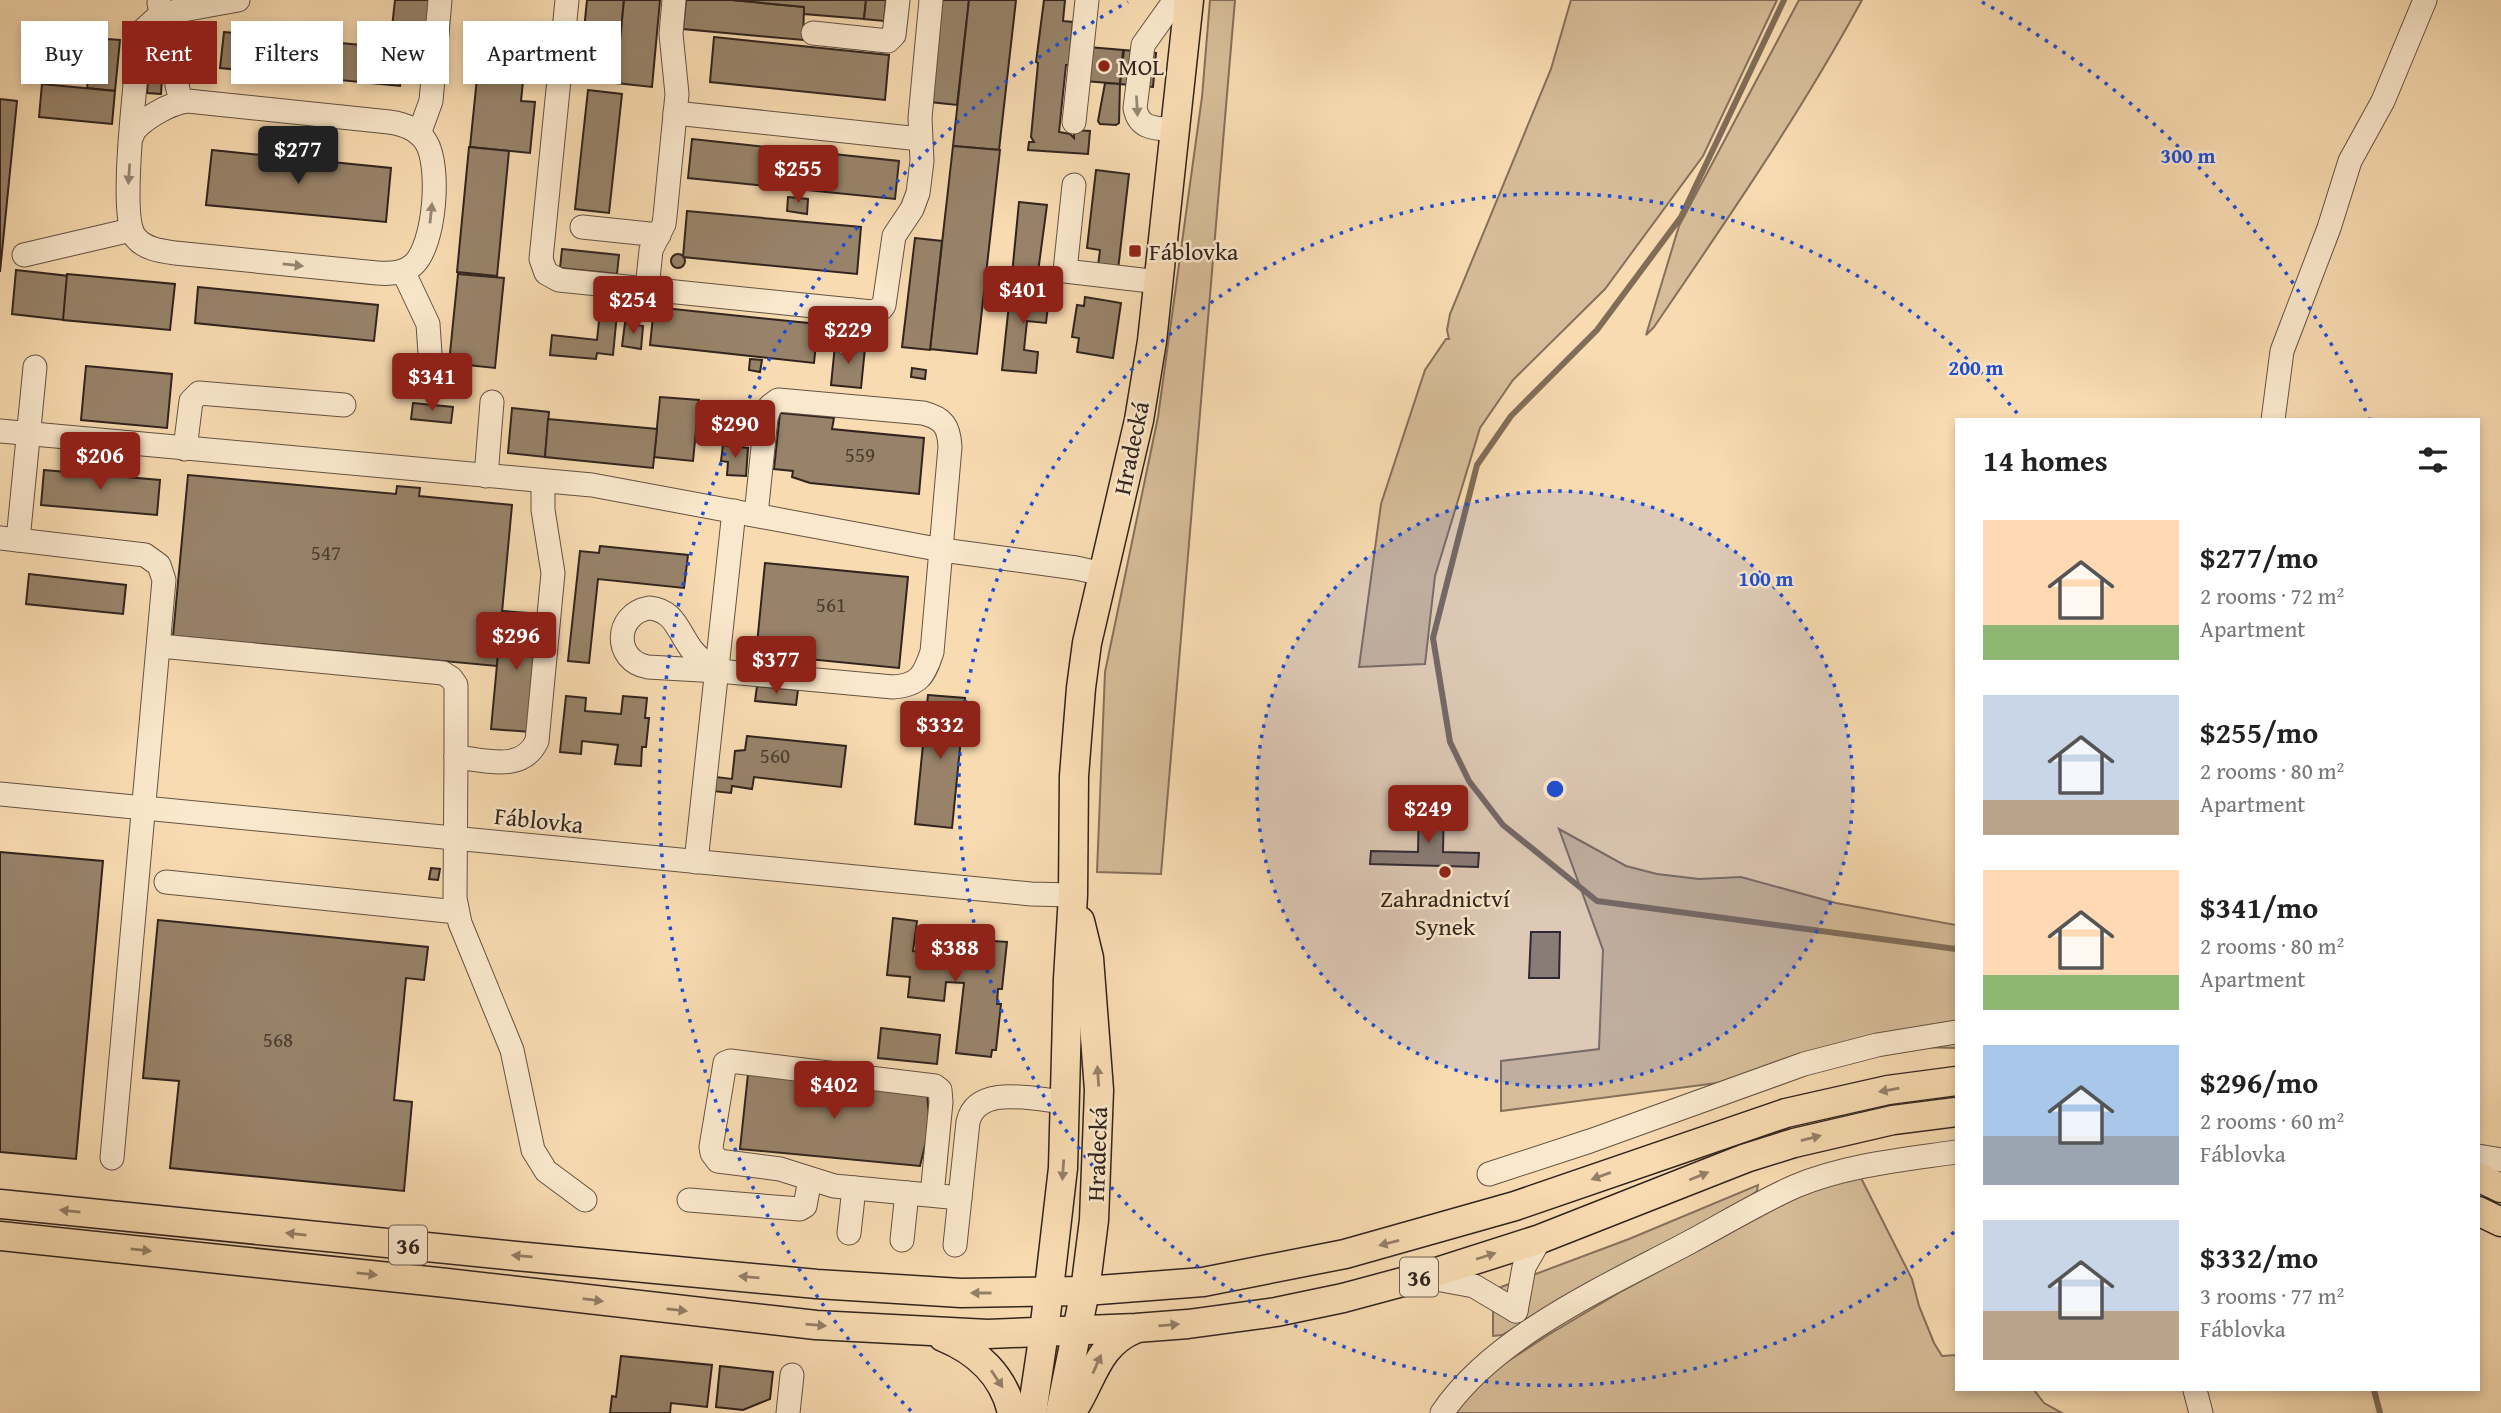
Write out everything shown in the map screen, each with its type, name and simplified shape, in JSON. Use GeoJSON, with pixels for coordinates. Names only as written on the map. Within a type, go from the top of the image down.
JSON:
{"type":"FeatureCollection","features":[{"type":"Feature","properties":{"kind":"main road","name":"Hradecká"},"geometry":{"type":"LineString","coordinates":[[1032,1413],[1059,1210],[1066,1102],[1074,776],[1081,688],[1087,643],[1139,420],[1152,341],[1189,0]]}},
{"type":"Feature","properties":{"kind":"main road","name":"Hradecká"},"geometry":{"type":"LineString","coordinates":[[1060,1413],[1085,1291],[1094,1220],[1099,1090],[1089,958],[1073,895]]}},
{"type":"Feature","properties":{"kind":"main road","name":"36"},"geometry":{"type":"LineString","coordinates":[[0,1204],[817,1284],[961,1293],[1085,1291],[1203,1282],[1345,1254],[1515,1206],[1786,1113],[1888,1090],[1955,1081]]}},
{"type":"Feature","properties":{"kind":"main road","name":"36"},"geometry":{"type":"LineString","coordinates":[[0,1236],[816,1325],[988,1334],[1136,1328],[1276,1312],[1343,1298],[1421,1277],[1540,1238],[1746,1158],[1794,1143],[1893,1121],[1955,1112]]}},
{"type":"Feature","properties":{"kind":"main road"},"geometry":{"type":"LineString","coordinates":[[2480,1178],[2501,1188]]}},
{"type":"Feature","properties":{"kind":"main road"},"geometry":{"type":"LineString","coordinates":[[2480,1212],[2501,1222]]}},
{"type":"Feature","properties":{"kind":"main road"},"geometry":{"type":"LineString","coordinates":[[1071,1413],[1101,1354],[1116,1339],[1136,1328]]}},
{"type":"Feature","properties":{"kind":"main road"},"geometry":{"type":"LineString","coordinates":[[927,1332],[957,1342],[983,1361],[1001,1384],[1012,1413]]}},
{"type":"Feature","properties":{"kind":"street"},"geometry":{"type":"LineString","coordinates":[[132,136],[140,124],[181,102],[389,122],[408,127],[419,134],[430,149],[433,162],[431,220],[425,246],[418,259],[411,267],[402,271],[377,273],[160,251],[135,237],[131,230],[127,205],[132,136],[140,33],[159,7],[238,0]]}},
{"type":"Feature","properties":{"kind":"street"},"geometry":{"type":"LineString","coordinates":[[419,134],[431,101],[440,0]]}},
{"type":"Feature","properties":{"kind":"street"},"geometry":{"type":"LineString","coordinates":[[567,0],[542,266],[545,273],[553,279],[872,312],[882,308],[884,304],[894,236],[912,209],[918,193],[931,0]]}},
{"type":"Feature","properties":{"kind":"street"},"geometry":{"type":"LineString","coordinates":[[647,289],[651,250],[665,216],[675,113],[677,87],[671,34],[674,0]]}},
{"type":"Feature","properties":{"kind":"street"},"geometry":{"type":"LineString","coordinates":[[813,33],[888,41],[894,35],[898,0]]}},
{"type":"Feature","properties":{"kind":"street"},"geometry":{"type":"LineString","coordinates":[[1074,122],[1087,0]]}},
{"type":"Feature","properties":{"kind":"street"},"geometry":{"type":"LineString","coordinates":[[1175,0],[1143,45],[1135,108],[1136,117],[1141,124],[1149,128],[1175,130]]}},
{"type":"Feature","properties":{"kind":"street"},"geometry":{"type":"LineString","coordinates":[[2273,418],[2282,351],[2329,228],[2350,161],[2388,90],[2425,0]]}},
{"type":"Feature","properties":{"kind":"street"},"geometry":{"type":"LineString","coordinates":[[159,7],[181,37],[177,85],[181,102]]}},
{"type":"Feature","properties":{"kind":"street"},"geometry":{"type":"LineString","coordinates":[[675,113],[920,139]]}},
{"type":"Feature","properties":{"kind":"street"},"geometry":{"type":"LineString","coordinates":[[1074,185],[1065,271],[1159,282]]}},
{"type":"Feature","properties":{"kind":"street"},"geometry":{"type":"LineString","coordinates":[[582,227],[659,235]]}},
{"type":"Feature","properties":{"kind":"street"},"geometry":{"type":"LineString","coordinates":[[24,255],[131,230]]}},
{"type":"Feature","properties":{"kind":"street"},"geometry":{"type":"LineString","coordinates":[[402,271],[428,324],[430,354]]}},
{"type":"Feature","properties":{"kind":"street"},"geometry":{"type":"LineString","coordinates":[[848,344],[852,310]]}},
{"type":"Feature","properties":{"kind":"street"},"geometry":{"type":"LineString","coordinates":[[35,367],[28,434],[9,539],[135,553],[153,559],[163,571],[164,580],[112,1158]]}},
{"type":"Feature","properties":{"kind":"street"},"geometry":{"type":"LineString","coordinates":[[186,449],[191,401],[199,393],[344,405]]}},
{"type":"Feature","properties":{"kind":"street"},"geometry":{"type":"LineString","coordinates":[[696,862],[718,671],[745,513],[770,406],[778,400],[923,413],[943,421],[949,435],[942,550],[932,652],[927,667],[918,680],[908,686],[893,687],[718,671]]}},
{"type":"Feature","properties":{"kind":"street"},"geometry":{"type":"LineString","coordinates":[[486,476],[492,402]]}},
{"type":"Feature","properties":{"kind":"street"},"geometry":{"type":"LineString","coordinates":[[0,431],[604,487],[942,550],[1103,574]]}},
{"type":"Feature","properties":{"kind":"street"},"geometry":{"type":"LineString","coordinates":[[457,757],[510,762],[520,760],[537,741],[553,582],[542,502],[543,481]]}},
{"type":"Feature","properties":{"kind":"street"},"geometry":{"type":"LineString","coordinates":[[160,646],[443,673],[451,678],[457,694],[457,912],[512,1050],[533,1150],[546,1171],[585,1200]]}},
{"type":"Feature","properties":{"kind":"street","name":"Fáblovka"},"geometry":{"type":"LineString","coordinates":[[0,794],[1031,894],[1073,895]]}},
{"type":"Feature","properties":{"kind":"street"},"geometry":{"type":"LineString","coordinates":[[166,883],[457,912]]}},
{"type":"Feature","properties":{"kind":"street"},"geometry":{"type":"LineString","coordinates":[[1489,1174],[1590,1141],[1804,1064],[1877,1045],[1955,1032]]}},
{"type":"Feature","properties":{"kind":"street"},"geometry":{"type":"LineString","coordinates":[[933,1195],[942,1102],[940,1090],[935,1086],[725,1063],[711,1147],[714,1157],[724,1163],[780,1169],[826,1185],[960,1198]]}},
{"type":"Feature","properties":{"kind":"street"},"geometry":{"type":"LineString","coordinates":[[955,1245],[968,1122],[972,1110],[986,1099],[1001,1097],[1066,1102]]}},
{"type":"Feature","properties":{"kind":"street"},"geometry":{"type":"LineString","coordinates":[[1442,1413],[1481,1367],[1528,1333],[1615,1282],[1796,1186],[1858,1166],[1955,1152]]}},
{"type":"Feature","properties":{"kind":"street"},"geometry":{"type":"LineString","coordinates":[[2480,1156],[2501,1160]]}},
{"type":"Feature","properties":{"kind":"street"},"geometry":{"type":"LineString","coordinates":[[689,1200],[800,1209],[805,1206],[810,1180]]}},
{"type":"Feature","properties":{"kind":"street"},"geometry":{"type":"LineString","coordinates":[[849,1233],[854,1188]]}},
{"type":"Feature","properties":{"kind":"street"},"geometry":{"type":"LineString","coordinates":[[902,1241],[908,1193]]}},
{"type":"Feature","properties":{"kind":"street"},"geometry":{"type":"LineString","coordinates":[[1421,1277],[1474,1286],[1516,1311],[1524,1267],[1540,1238]]}},
{"type":"Feature","properties":{"kind":"street"},"geometry":{"type":"LineString","coordinates":[[788,1413],[792,1375]]}},
{"type":"Feature","properties":{"kind":"street"},"geometry":{"type":"LineString","coordinates":[[2195,1391],[2201,1413]]}},
{"type":"Feature","properties":{"kind":"shaded area"},"geometry":{"type":"Polygon","coordinates":[[[1210,0],[1235,0],[1161,874],[1097,872],[1105,672],[1158,417],[1202,97],[1210,0]]]}},
{"type":"Feature","properties":{"kind":"shaded area"},"geometry":{"type":"Polygon","coordinates":[[[1571,0],[1777,0],[1703,156],[1605,289],[1513,380],[1480,428],[1435,576],[1425,664],[1359,667],[1381,504],[1425,370],[1446,339],[1449,339],[1447,330],[1450,314],[1551,69],[1571,0]]]}},
{"type":"Feature","properties":{"kind":"shaded area"},"geometry":{"type":"Polygon","coordinates":[[[1799,0],[1862,0],[1814,84],[1762,166],[1709,247],[1646,335],[1679,226],[1799,0]]]}},
{"type":"Feature","properties":{"kind":"shaded area"},"geometry":{"type":"Polygon","coordinates":[[[1559,829],[1626,866],[1657,874],[1699,879],[1741,877],[1836,903],[1955,925],[1955,1048],[1915,1047],[1756,1078],[1501,1111],[1501,1061],[1599,1049],[1603,950],[1559,829]]]}},
{"type":"Feature","properties":{"kind":"shaded area"},"geometry":{"type":"Polygon","coordinates":[[[1861,1178],[1912,1279],[1919,1306],[1934,1343],[1942,1356],[1955,1355],[1955,1391],[2035,1391],[2044,1403],[2062,1413],[1455,1413],[1496,1369],[1548,1335],[1622,1291],[1827,1181],[1861,1178]]]}},
{"type":"Feature","properties":{"kind":"shaded area"},"geometry":{"type":"Polygon","coordinates":[[[1758,1185],[1757,1191],[1748,1198],[1502,1335],[1493,1336],[1493,1290],[1629,1239],[1758,1185]]]}},
{"type":"Feature","properties":{"kind":"building"},"geometry":{"type":"Polygon","coordinates":[[[395,0],[432,0],[429,21],[393,21],[395,0]]]}},
{"type":"Feature","properties":{"kind":"building"},"geometry":{"type":"Polygon","coordinates":[[[587,0],[624,0],[621,31],[621,21],[585,21],[587,0]]]}},
{"type":"Feature","properties":{"kind":"building"},"geometry":{"type":"Polygon","coordinates":[[[624,0],[660,0],[652,87],[621,84],[624,0]]]}},
{"type":"Feature","properties":{"kind":"building"},"geometry":{"type":"Polygon","coordinates":[[[686,0],[732,0],[804,7],[803,40],[683,29],[686,0]]]}},
{"type":"Feature","properties":{"kind":"building"},"geometry":{"type":"Polygon","coordinates":[[[732,0],[866,0],[864,19],[804,14],[804,7],[732,0]]]}},
{"type":"Feature","properties":{"kind":"building"},"geometry":{"type":"Polygon","coordinates":[[[866,0],[886,0],[884,21],[864,19],[866,0]]]}},
{"type":"Feature","properties":{"kind":"building"},"geometry":{"type":"Polygon","coordinates":[[[942,0],[969,0],[957,105],[930,102],[942,0]]]}},
{"type":"Feature","properties":{"kind":"building"},"geometry":{"type":"Polygon","coordinates":[[[969,0],[1016,0],[999,150],[953,146],[969,0]]]}},
{"type":"Feature","properties":{"kind":"building"},"geometry":{"type":"Polygon","coordinates":[[[1044,0],[1065,0],[1063,21],[1073,22],[1059,132],[1070,134],[1074,138],[1074,130],[1090,131],[1088,154],[1028,150],[1029,142],[1034,142],[1031,137],[1036,62],[1044,0]]]}},
{"type":"Feature","properties":{"kind":"building"},"geometry":{"type":"Polygon","coordinates":[[[224,32],[231,33],[231,69],[220,68],[224,32]]]}},
{"type":"Feature","properties":{"kind":"building"},"geometry":{"type":"Polygon","coordinates":[[[714,37],[889,55],[885,100],[710,82],[714,37]]]}},
{"type":"Feature","properties":{"kind":"building"},"geometry":{"type":"Polygon","coordinates":[[[108,39],[120,40],[115,91],[87,88],[88,84],[108,84],[108,39]]]}},
{"type":"Feature","properties":{"kind":"building"},"geometry":{"type":"Polygon","coordinates":[[[343,43],[357,45],[357,82],[343,80],[343,43]]]}},
{"type":"Feature","properties":{"kind":"building","name":"MOL"},"geometry":{"type":"Polygon","coordinates":[[[1088,47],[1123,50],[1120,84],[1085,81],[1088,47]]]}},
{"type":"Feature","properties":{"kind":"building"},"geometry":{"type":"Polygon","coordinates":[[[1124,50],[1156,53],[1153,87],[1120,84],[1124,50]]]}},
{"type":"Feature","properties":{"kind":"building"},"geometry":{"type":"Polygon","coordinates":[[[1105,83],[1120,84],[1119,123],[1116,125],[1100,124],[1098,121],[1105,83]]]}},
{"type":"Feature","properties":{"kind":"building"},"geometry":{"type":"Polygon","coordinates":[[[42,84],[115,91],[112,124],[39,117],[42,84]]]}},
{"type":"Feature","properties":{"kind":"building"},"geometry":{"type":"Polygon","coordinates":[[[148,84],[162,84],[161,94],[147,93],[148,84]]]}},
{"type":"Feature","properties":{"kind":"building"},"geometry":{"type":"Polygon","coordinates":[[[476,84],[523,84],[521,101],[535,102],[530,153],[470,147],[476,84]]]}},
{"type":"Feature","properties":{"kind":"building"},"geometry":{"type":"Polygon","coordinates":[[[588,90],[622,94],[609,213],[575,209],[588,90]]]}},
{"type":"Feature","properties":{"kind":"building"},"geometry":{"type":"Polygon","coordinates":[[[0,99],[17,101],[0,272],[0,99]]]}},
{"type":"Feature","properties":{"kind":"building"},"geometry":{"type":"Polygon","coordinates":[[[692,139],[899,161],[895,199],[688,178],[692,139]]]}},
{"type":"Feature","properties":{"kind":"building"},"geometry":{"type":"Polygon","coordinates":[[[953,146],[1000,150],[977,354],[930,349],[953,146]]]}},
{"type":"Feature","properties":{"kind":"building"},"geometry":{"type":"Polygon","coordinates":[[[469,147],[509,151],[497,276],[457,272],[469,147]]]}},
{"type":"Feature","properties":{"kind":"building"},"geometry":{"type":"Polygon","coordinates":[[[212,150],[391,168],[386,222],[206,205],[212,150]]]}},
{"type":"Feature","properties":{"kind":"building"},"geometry":{"type":"Polygon","coordinates":[[[1096,170],[1129,174],[1118,270],[1098,266],[1100,250],[1087,248],[1096,170]]]}},
{"type":"Feature","properties":{"kind":"building"},"geometry":{"type":"Polygon","coordinates":[[[788,197],[808,199],[807,214],[787,211],[788,197]]]}},
{"type":"Feature","properties":{"kind":"building"},"geometry":{"type":"Polygon","coordinates":[[[1019,202],[1047,205],[1036,287],[1011,285],[1019,202]]]}},
{"type":"Feature","properties":{"kind":"building"},"geometry":{"type":"Polygon","coordinates":[[[687,211],[861,227],[857,274],[683,257],[687,211]]]}},
{"type":"Feature","properties":{"kind":"building"},"geometry":{"type":"Polygon","coordinates":[[[915,238],[942,241],[930,350],[902,347],[915,238]]]}},
{"type":"Feature","properties":{"kind":"building"},"geometry":{"type":"Polygon","coordinates":[[[562,249],[619,255],[617,274],[560,268],[562,249]]]}},
{"type":"Feature","properties":{"kind":"building"},"geometry":{"type":"Polygon","coordinates":[[[678,254],[683,256],[683,266],[678,268],[673,266],[671,261],[673,256],[678,254]]]}},
{"type":"Feature","properties":{"kind":"building"},"geometry":{"type":"Polygon","coordinates":[[[16,270],[69,276],[64,320],[12,314],[16,270]]]}},
{"type":"Feature","properties":{"kind":"building"},"geometry":{"type":"Polygon","coordinates":[[[67,274],[175,284],[170,330],[63,320],[67,274]]]}},
{"type":"Feature","properties":{"kind":"building"},"geometry":{"type":"Polygon","coordinates":[[[458,274],[504,278],[495,368],[449,363],[458,274]]]}},
{"type":"Feature","properties":{"kind":"building"},"geometry":{"type":"Polygon","coordinates":[[[1011,285],[1045,286],[1044,296],[1049,297],[1046,323],[1027,321],[1024,350],[1038,352],[1036,373],[1002,370],[1011,285]]]}},
{"type":"Feature","properties":{"kind":"building"},"geometry":{"type":"Polygon","coordinates":[[[198,287],[378,305],[374,341],[195,323],[198,287]]]}},
{"type":"Feature","properties":{"kind":"building"},"geometry":{"type":"Polygon","coordinates":[[[1085,297],[1121,303],[1113,358],[1077,352],[1079,338],[1072,337],[1077,305],[1084,306],[1085,297]]]}},
{"type":"Feature","properties":{"kind":"building"},"geometry":{"type":"Polygon","coordinates":[[[601,302],[618,303],[613,355],[597,353],[596,359],[550,355],[552,335],[597,340],[601,302]]]}},
{"type":"Feature","properties":{"kind":"building"},"geometry":{"type":"Polygon","coordinates":[[[654,307],[818,324],[814,363],[650,345],[654,307]]]}},
{"type":"Feature","properties":{"kind":"building"},"geometry":{"type":"Polygon","coordinates":[[[625,323],[643,326],[641,349],[622,346],[625,323]]]}},
{"type":"Feature","properties":{"kind":"building"},"geometry":{"type":"Polygon","coordinates":[[[835,345],[865,348],[861,388],[831,385],[835,345]]]}},
{"type":"Feature","properties":{"kind":"building"},"geometry":{"type":"Polygon","coordinates":[[[750,359],[762,360],[760,372],[749,370],[750,359]]]}},
{"type":"Feature","properties":{"kind":"building"},"geometry":{"type":"Polygon","coordinates":[[[86,366],[172,374],[167,428],[81,420],[86,366]]]}},
{"type":"Feature","properties":{"kind":"building"},"geometry":{"type":"Polygon","coordinates":[[[912,368],[926,370],[925,379],[911,377],[912,368]]]}},
{"type":"Feature","properties":{"kind":"building"},"geometry":{"type":"Polygon","coordinates":[[[660,397],[699,400],[693,461],[654,457],[660,397]]]}},
{"type":"Feature","properties":{"kind":"building"},"geometry":{"type":"Polygon","coordinates":[[[413,403],[453,407],[451,423],[411,419],[413,403]]]}},
{"type":"Feature","properties":{"kind":"building"},"geometry":{"type":"Polygon","coordinates":[[[512,408],[549,412],[545,457],[508,453],[512,408]]]}},
{"type":"Feature","properties":{"kind":"building"},"geometry":{"type":"Polygon","coordinates":[[[780,413],[834,418],[832,429],[924,438],[919,494],[810,483],[792,477],[793,471],[774,469],[780,413]]]}},
{"type":"Feature","properties":{"kind":"building"},"geometry":{"type":"Polygon","coordinates":[[[548,419],[657,429],[653,468],[545,457],[548,419]]]}},
{"type":"Feature","properties":{"kind":"building"},"geometry":{"type":"Polygon","coordinates":[[[723,445],[748,448],[746,476],[727,475],[728,462],[721,461],[723,445]]]}},
{"type":"Feature","properties":{"kind":"building"},"geometry":{"type":"Polygon","coordinates":[[[44,470],[160,480],[157,515],[41,505],[44,470]]]}},
{"type":"Feature","properties":{"kind":"building"},"geometry":{"type":"Polygon","coordinates":[[[188,475],[396,494],[397,486],[420,488],[419,496],[512,505],[497,666],[173,636],[188,475]]]}},
{"type":"Feature","properties":{"kind":"building"},"geometry":{"type":"Polygon","coordinates":[[[600,546],[688,555],[684,588],[598,579],[589,663],[568,661],[580,551],[599,553],[600,546]]]}},
{"type":"Feature","properties":{"kind":"building"},"geometry":{"type":"Polygon","coordinates":[[[765,563],[908,577],[899,668],[756,654],[765,563]]]}},
{"type":"Feature","properties":{"kind":"building"},"geometry":{"type":"Polygon","coordinates":[[[29,574],[126,585],[123,614],[26,604],[29,574]]]}},
{"type":"Feature","properties":{"kind":"building"},"geometry":{"type":"Polygon","coordinates":[[[502,611],[541,614],[531,732],[491,729],[502,611]]]}},
{"type":"Feature","properties":{"kind":"building"},"geometry":{"type":"Polygon","coordinates":[[[757,686],[798,690],[796,705],[755,701],[757,686]]]}},
{"type":"Feature","properties":{"kind":"building"},"geometry":{"type":"Polygon","coordinates":[[[928,695],[965,698],[952,828],[915,824],[928,695]]]}},
{"type":"Feature","properties":{"kind":"building"},"geometry":{"type":"Polygon","coordinates":[[[566,696],[586,698],[585,711],[621,714],[623,696],[647,698],[645,718],[649,718],[646,747],[642,747],[641,766],[615,764],[618,745],[582,741],[581,754],[560,752],[566,696]]]}},
{"type":"Feature","properties":{"kind":"building"},"geometry":{"type":"Polygon","coordinates":[[[747,736],[846,746],[841,787],[754,777],[752,789],[732,786],[731,793],[712,791],[716,777],[732,779],[735,751],[745,750],[747,736]]]}},
{"type":"Feature","properties":{"kind":"building"},"geometry":{"type":"Polygon","coordinates":[[[1419,804],[1444,805],[1443,852],[1479,853],[1478,867],[1370,864],[1371,851],[1418,852],[1419,804]]]}},
{"type":"Feature","properties":{"kind":"building"},"geometry":{"type":"Polygon","coordinates":[[[0,852],[103,861],[76,1159],[0,1152],[0,852]]]}},
{"type":"Feature","properties":{"kind":"building"},"geometry":{"type":"Polygon","coordinates":[[[431,868],[440,869],[438,880],[429,879],[431,868]]]}},
{"type":"Feature","properties":{"kind":"building"},"geometry":{"type":"Polygon","coordinates":[[[893,918],[917,921],[913,951],[976,961],[979,940],[1007,942],[1002,989],[998,989],[997,1004],[1001,1004],[996,1050],[992,1050],[991,1057],[956,1053],[964,983],[946,982],[944,1001],[908,997],[910,977],[887,975],[893,918]]]}},
{"type":"Feature","properties":{"kind":"building"},"geometry":{"type":"Polygon","coordinates":[[[158,920],[428,947],[424,980],[406,978],[394,1100],[412,1102],[404,1191],[170,1168],[179,1081],[143,1078],[158,920]]]}},
{"type":"Feature","properties":{"kind":"building"},"geometry":{"type":"Polygon","coordinates":[[[1531,932],[1560,932],[1559,978],[1529,978],[1531,932]]]}},
{"type":"Feature","properties":{"kind":"building"},"geometry":{"type":"Polygon","coordinates":[[[881,1028],[940,1035],[937,1064],[878,1058],[881,1028]]]}},
{"type":"Feature","properties":{"kind":"building"},"geometry":{"type":"Polygon","coordinates":[[[748,1074],[927,1094],[927,1137],[920,1166],[740,1149],[748,1074]]]}},
{"type":"Feature","properties":{"kind":"building"},"geometry":{"type":"Polygon","coordinates":[[[621,1356],[712,1365],[707,1407],[671,1403],[670,1413],[610,1413],[612,1396],[616,1397],[621,1356]]]}},
{"type":"Feature","properties":{"kind":"building"},"geometry":{"type":"Polygon","coordinates":[[[720,1366],[773,1372],[770,1399],[743,1410],[716,1407],[720,1366]]]}},
{"type":"Feature","properties":{"kind":"waterway"},"geometry":{"type":"LineString","coordinates":[[1784,0],[1681,217],[1597,330],[1511,416],[1477,465],[1433,638],[1450,742],[1469,781],[1503,825],[1597,901],[1955,949]]}},
{"type":"Feature","properties":{"kind":"waterway"},"geometry":{"type":"LineString","coordinates":[[2374,1391],[2380,1413]]}},
{"type":"Feature","properties":{"kind":"place","name":"MOL"},"geometry":{"type":"Point","coordinates":[1104,66]}},
{"type":"Feature","properties":{"kind":"place","name":"Fáblovka"},"geometry":{"type":"Point","coordinates":[1135,251]}},
{"type":"Feature","properties":{"kind":"place","name":"Zahradnictví Synek"},"geometry":{"type":"Point","coordinates":[1445,872]}}]}
